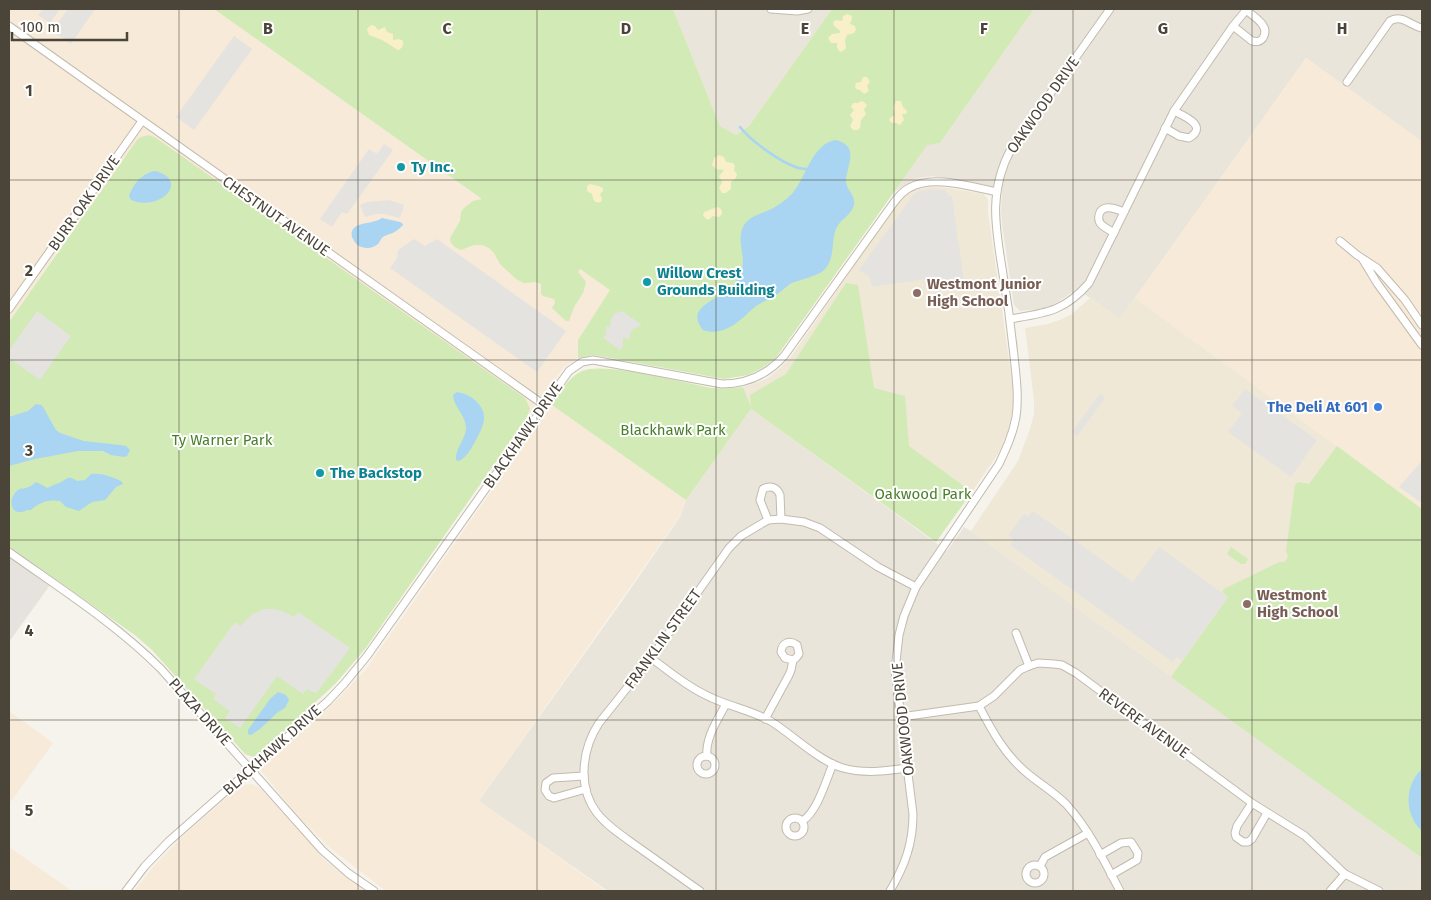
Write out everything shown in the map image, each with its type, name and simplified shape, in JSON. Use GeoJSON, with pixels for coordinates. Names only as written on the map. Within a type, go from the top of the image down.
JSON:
{"type":"FeatureCollection","features":[{"type":"Feature","properties":{"kind":"street"},"geometry":{"type":"LineString","coordinates":[[771,9],[797,11],[808,9]]}},
{"type":"Feature","properties":{"kind":"street","name":"OAKWOOD DRIVE"},"geometry":{"type":"LineString","coordinates":[[890,891],[900,874],[911,844],[913,814],[896,670],[896,649],[904,616],[916,587],[999,464],[1009,442],[1016,418],[1016,376],[995,205],[1000,172],[1011,149],[1110,9]]}},
{"type":"Feature","properties":{"kind":"street"},"geometry":{"type":"LineString","coordinates":[[1010,319],[1050,311],[1072,300],[1089,284],[1174,111],[1232,26],[1246,9],[1263,25],[1264,37],[1260,41],[1252,41],[1232,26]]}},
{"type":"Feature","properties":{"kind":"street"},"geometry":{"type":"LineString","coordinates":[[1347,82],[1390,21],[1402,19],[1422,28]]}},
{"type":"Feature","properties":{"kind":"street","name":"CHESTNUT AVENUE"},"geometry":{"type":"LineString","coordinates":[[9,26],[544,405]]}},
{"type":"Feature","properties":{"kind":"street"},"geometry":{"type":"LineString","coordinates":[[1165,128],[1185,138],[1189,138],[1195,133],[1197,126],[1195,123],[1174,111]]}},
{"type":"Feature","properties":{"kind":"street","name":"BURR OAK DRIVE"},"geometry":{"type":"LineString","coordinates":[[9,310],[142,121]]}},
{"type":"Feature","properties":{"kind":"street","name":"BLACKHAWK DRIVE"},"geometry":{"type":"LineString","coordinates":[[126,891],[145,866],[168,842],[328,701],[357,669],[569,371],[582,362],[587,361],[602,362],[722,384],[734,384],[752,380],[770,370],[784,356],[894,200],[902,193],[910,187],[933,181],[997,192]]}},
{"type":"Feature","properties":{"kind":"street"},"geometry":{"type":"LineString","coordinates":[[1114,233],[1100,223],[1100,213],[1108,208],[1124,212]]}},
{"type":"Feature","properties":{"kind":"street"},"geometry":{"type":"LineString","coordinates":[[1340,241],[1377,268],[1405,300],[1422,325]]}},
{"type":"Feature","properties":{"kind":"street"},"geometry":{"type":"LineString","coordinates":[[1361,258],[1422,345]]}},
{"type":"Feature","properties":{"kind":"street"},"geometry":{"type":"LineString","coordinates":[[781,519],[780,495],[778,491],[771,486],[763,489],[760,500],[768,520],[781,519],[804,522],[820,528],[878,568],[916,587]]}},
{"type":"Feature","properties":{"kind":"street","name":"FRANKLIN STREET"},"geometry":{"type":"LineString","coordinates":[[700,891],[609,825],[597,813],[592,806],[586,789],[584,776],[586,751],[594,732],[651,658],[728,548],[741,536],[768,520]]}},
{"type":"Feature","properties":{"kind":"street","name":"PLAZA DRIVE"},"geometry":{"type":"LineString","coordinates":[[9,552],[110,624],[140,649],[161,669],[322,850],[348,873],[374,891]]}},
{"type":"Feature","properties":{"kind":"street"},"geometry":{"type":"LineString","coordinates":[[901,717],[979,706],[994,696],[1020,670],[1029,666],[1016,633]]}},
{"type":"Feature","properties":{"kind":"street"},"geometry":{"type":"LineString","coordinates":[[651,658],[695,690],[766,719],[833,764],[853,771],[866,772],[908,768]]}},
{"type":"Feature","properties":{"kind":"street"},"geometry":{"type":"LineString","coordinates":[[766,719],[789,675],[793,660]]}},
{"type":"Feature","properties":{"kind":"street","name":"REVERE AVENUE"},"geometry":{"type":"LineString","coordinates":[[1029,666],[1046,663],[1062,665],[1070,669],[1252,803],[1305,836],[1345,874],[1379,891]]}},
{"type":"Feature","properties":{"kind":"street"},"geometry":{"type":"LineString","coordinates":[[707,756],[706,751],[710,736],[726,704]]}},
{"type":"Feature","properties":{"kind":"street"},"geometry":{"type":"LineString","coordinates":[[979,706],[1005,751],[1024,770],[1065,804],[1088,833],[1120,891]]}},
{"type":"Feature","properties":{"kind":"street"},"geometry":{"type":"LineString","coordinates":[[802,821],[806,819],[814,808],[833,764]]}},
{"type":"Feature","properties":{"kind":"street"},"geometry":{"type":"LineString","coordinates":[[584,776],[553,778],[546,783],[544,790],[549,796],[554,798],[586,789]]}},
{"type":"Feature","properties":{"kind":"street"},"geometry":{"type":"LineString","coordinates":[[1252,803],[1235,830],[1236,837],[1239,840],[1248,842],[1252,839],[1267,813]]}},
{"type":"Feature","properties":{"kind":"street"},"geometry":{"type":"LineString","coordinates":[[1040,866],[1045,857],[1088,833]]}},
{"type":"Feature","properties":{"kind":"street"},"geometry":{"type":"LineString","coordinates":[[1100,854],[1121,843],[1131,842],[1138,853],[1137,860],[1111,875]]}},
{"type":"Feature","properties":{"kind":"street"},"geometry":{"type":"LineString","coordinates":[[1330,891],[1345,874]]}},
{"type":"Feature","properties":{"kind":"shaded area"},"geometry":{"type":"Polygon","coordinates":[[[9,9],[214,9],[610,290],[578,340],[578,358],[564,367],[528,416],[529,412],[73,229],[9,322],[9,9]]]}},
{"type":"Feature","properties":{"kind":"shaded area"},"geometry":{"type":"Polygon","coordinates":[[[43,9],[60,9],[50,23],[38,15],[43,9]]]}},
{"type":"Feature","properties":{"kind":"shaded area"},"geometry":{"type":"Polygon","coordinates":[[[68,9],[95,9],[71,44],[52,31],[68,9]]]}},
{"type":"Feature","properties":{"kind":"shaded area"},"geometry":{"type":"Polygon","coordinates":[[[673,9],[832,9],[749,126],[736,135],[720,126],[673,9]]]}},
{"type":"Feature","properties":{"kind":"shaded area"},"geometry":{"type":"Polygon","coordinates":[[[1034,9],[1422,9],[1422,142],[1306,58],[1120,319],[1077,289],[1054,304],[1039,309],[1020,311],[1014,305],[1002,224],[1002,188],[933,176],[919,178],[894,192],[927,144],[940,143],[1034,9]]]}},
{"type":"Feature","properties":{"kind":"shaded area"},"geometry":{"type":"Polygon","coordinates":[[[234,36],[252,49],[194,130],[176,117],[234,36]]]}},
{"type":"Feature","properties":{"kind":"shaded area"},"geometry":{"type":"Polygon","coordinates":[[[1306,58],[1422,141],[1422,509],[1135,298],[1306,58]]]}},
{"type":"Feature","properties":{"kind":"shaded area"},"geometry":{"type":"Polygon","coordinates":[[[384,144],[393,150],[347,214],[342,212],[332,227],[320,219],[369,149],[377,154],[384,144]]]}},
{"type":"Feature","properties":{"kind":"shaded area","name":"Westmont Junior High School"},"geometry":{"type":"Polygon","coordinates":[[[928,187],[943,187],[984,194],[988,200],[988,212],[1014,403],[1008,432],[1000,451],[972,492],[909,447],[751,409],[743,387],[768,378],[790,358],[899,201],[907,194],[928,187]]]}},
{"type":"Feature","properties":{"kind":"shaded area"},"geometry":{"type":"Polygon","coordinates":[[[945,190],[949,196],[952,196],[964,282],[944,284],[942,278],[938,277],[872,287],[870,277],[859,270],[914,194],[919,191],[945,190]]]}},
{"type":"Feature","properties":{"kind":"shaded area"},"geometry":{"type":"Polygon","coordinates":[[[389,200],[404,205],[400,218],[384,214],[365,217],[360,205],[367,202],[389,200]]]}},
{"type":"Feature","properties":{"kind":"shaded area"},"geometry":{"type":"Polygon","coordinates":[[[414,239],[425,246],[437,239],[566,331],[537,372],[390,268],[397,258],[398,250],[414,239]]]}},
{"type":"Feature","properties":{"kind":"shaded area","name":"Westmont High School"},"geometry":{"type":"Polygon","coordinates":[[[1090,298],[1120,319],[1135,298],[1422,509],[1422,858],[971,531],[1018,461],[1034,414],[1025,328],[1048,324],[1062,319],[1073,313],[1090,298]]]}},
{"type":"Feature","properties":{"kind":"shaded area"},"geometry":{"type":"Polygon","coordinates":[[[37,311],[71,336],[40,380],[9,358],[9,351],[37,311]]]}},
{"type":"Feature","properties":{"kind":"shaded area"},"geometry":{"type":"Polygon","coordinates":[[[622,311],[642,325],[633,329],[630,339],[623,338],[623,346],[620,350],[603,338],[606,334],[606,326],[610,327],[614,314],[622,311]]]}},
{"type":"Feature","properties":{"kind":"shaded area"},"geometry":{"type":"Polygon","coordinates":[[[1245,389],[1317,440],[1291,477],[1228,432],[1242,413],[1232,406],[1245,389]]]}},
{"type":"Feature","properties":{"kind":"shaded area"},"geometry":{"type":"Polygon","coordinates":[[[1100,394],[1105,398],[1077,436],[1072,432],[1100,394]]]}},
{"type":"Feature","properties":{"kind":"shaded area"},"geometry":{"type":"Polygon","coordinates":[[[552,405],[686,500],[680,516],[479,801],[606,891],[386,891],[329,847],[295,813],[260,769],[339,698],[366,669],[552,405]]]}},
{"type":"Feature","properties":{"kind":"shaded area"},"geometry":{"type":"Polygon","coordinates":[[[751,409],[947,551],[964,527],[971,531],[1422,858],[1422,891],[608,891],[479,801],[620,604],[680,517],[686,500],[751,409]]]}},
{"type":"Feature","properties":{"kind":"shaded area"},"geometry":{"type":"Polygon","coordinates":[[[1422,461],[1422,503],[1399,487],[1422,461]]]}},
{"type":"Feature","properties":{"kind":"shaded area"},"geometry":{"type":"Polygon","coordinates":[[[1033,511],[1133,582],[1159,547],[1228,597],[1182,661],[1177,657],[1173,662],[1010,545],[1014,540],[1008,535],[1024,514],[1028,517],[1033,511]]]}},
{"type":"Feature","properties":{"kind":"shaded area"},"geometry":{"type":"Polygon","coordinates":[[[9,546],[55,578],[9,642],[9,546]]]}},
{"type":"Feature","properties":{"kind":"shaded area"},"geometry":{"type":"Polygon","coordinates":[[[24,589],[29,593],[9,623],[9,606],[11,608],[24,589]]]}},
{"type":"Feature","properties":{"kind":"shaded area"},"geometry":{"type":"Polygon","coordinates":[[[264,609],[282,611],[294,617],[298,612],[350,648],[316,693],[306,689],[303,694],[277,676],[240,728],[225,718],[230,711],[213,699],[216,694],[194,679],[235,622],[240,626],[251,615],[264,609]]]}},
{"type":"Feature","properties":{"kind":"shaded area"},"geometry":{"type":"Polygon","coordinates":[[[9,711],[53,743],[9,804],[9,711]]]}},
{"type":"Feature","properties":{"kind":"shaded area"},"geometry":{"type":"Polygon","coordinates":[[[252,784],[260,788],[327,862],[367,891],[134,891],[154,866],[185,834],[241,785],[252,784]]]}},
{"type":"Feature","properties":{"kind":"shaded area"},"geometry":{"type":"Polygon","coordinates":[[[9,847],[72,891],[9,891],[9,847]]]}},
{"type":"Feature","properties":{"kind":"green space"},"geometry":{"type":"Polygon","coordinates":[[[214,9],[673,9],[720,126],[736,135],[749,126],[832,9],[1034,9],[940,143],[927,145],[775,359],[748,375],[724,379],[593,355],[578,358],[578,340],[610,290],[580,269],[578,272],[586,282],[583,293],[574,307],[569,321],[566,321],[552,308],[555,303],[554,299],[541,294],[541,284],[535,282],[524,283],[516,279],[500,264],[489,248],[482,245],[474,245],[461,250],[455,247],[451,243],[450,238],[460,221],[461,212],[473,201],[482,199],[214,9]]]}},
{"type":"Feature","properties":{"kind":"green space","name":"Ty Warner Park"},"geometry":{"type":"Polygon","coordinates":[[[149,135],[156,138],[525,398],[530,409],[526,419],[365,649],[336,683],[260,754],[253,757],[245,754],[152,650],[136,636],[9,546],[9,322],[137,140],[149,135]]]}},
{"type":"Feature","properties":{"kind":"green space"},"geometry":{"type":"Polygon","coordinates":[[[846,283],[858,285],[874,388],[905,396],[909,446],[972,492],[936,542],[751,409],[686,500],[552,405],[565,386],[577,374],[593,369],[608,369],[646,374],[712,388],[743,387],[751,407],[750,395],[786,374],[846,283]]]}},
{"type":"Feature","properties":{"kind":"green space"},"geometry":{"type":"Polygon","coordinates":[[[1337,446],[1422,509],[1422,858],[1171,677],[1228,597],[1222,592],[1224,589],[1286,560],[1288,556],[1286,551],[1295,485],[1298,482],[1309,484],[1337,446]]]}},
{"type":"Feature","properties":{"kind":"green space"},"geometry":{"type":"Polygon","coordinates":[[[1231,547],[1248,559],[1245,564],[1241,564],[1227,554],[1231,547]]]}},
{"type":"Feature","properties":{"kind":"sand"},"geometry":{"type":"Polygon","coordinates":[[[847,14],[852,16],[850,24],[855,26],[856,30],[854,33],[847,35],[845,40],[846,48],[840,52],[837,48],[837,43],[831,43],[828,38],[832,34],[840,33],[833,22],[836,20],[842,21],[843,16],[847,14]]]}},
{"type":"Feature","properties":{"kind":"sand"},"geometry":{"type":"Polygon","coordinates":[[[371,25],[375,26],[378,30],[385,27],[387,32],[393,34],[393,40],[402,40],[402,47],[398,50],[382,40],[369,35],[367,29],[371,25]]]}},
{"type":"Feature","properties":{"kind":"sand"},"geometry":{"type":"Polygon","coordinates":[[[863,77],[867,77],[870,82],[867,86],[869,91],[864,94],[856,89],[855,86],[856,83],[861,82],[863,77]]]}},
{"type":"Feature","properties":{"kind":"sand"},"geometry":{"type":"Polygon","coordinates":[[[861,101],[867,105],[864,110],[866,114],[861,120],[860,128],[853,130],[850,126],[853,120],[850,115],[854,110],[851,107],[853,103],[861,101]]]}},
{"type":"Feature","properties":{"kind":"sand"},"geometry":{"type":"Polygon","coordinates":[[[896,101],[901,101],[907,111],[906,114],[902,114],[904,120],[900,125],[889,120],[895,115],[893,107],[896,101]]]}},
{"type":"Feature","properties":{"kind":"sand"},"geometry":{"type":"Polygon","coordinates":[[[719,155],[724,157],[726,162],[733,163],[737,174],[736,178],[731,182],[731,189],[726,193],[722,193],[719,188],[722,182],[719,176],[724,170],[716,169],[712,165],[714,158],[719,155]]]}},
{"type":"Feature","properties":{"kind":"sand"},"geometry":{"type":"Polygon","coordinates":[[[590,184],[603,188],[600,194],[601,202],[595,202],[592,194],[587,191],[587,186],[590,184]]]}},
{"type":"Feature","properties":{"kind":"sand"},"geometry":{"type":"Polygon","coordinates":[[[717,207],[722,211],[719,217],[712,216],[708,220],[703,216],[704,212],[717,207]]]}},
{"type":"Feature","properties":{"kind":"water"},"geometry":{"type":"Polygon","coordinates":[[[836,140],[843,143],[850,151],[846,181],[854,205],[853,209],[836,229],[832,255],[828,265],[818,274],[790,284],[775,296],[757,305],[732,326],[719,331],[709,332],[703,330],[698,322],[700,310],[732,286],[741,272],[743,261],[741,233],[747,221],[774,208],[789,197],[797,187],[815,154],[821,147],[836,140]]]}},
{"type":"Feature","properties":{"kind":"water"},"geometry":{"type":"Polygon","coordinates":[[[156,171],[166,176],[171,182],[171,188],[167,194],[151,202],[141,203],[131,200],[129,196],[136,183],[143,176],[156,171]]]}},
{"type":"Feature","properties":{"kind":"water"},"geometry":{"type":"Polygon","coordinates":[[[382,218],[400,222],[403,225],[396,231],[382,237],[376,246],[364,248],[355,242],[352,238],[352,230],[354,228],[382,218]]]}},
{"type":"Feature","properties":{"kind":"water"},"geometry":{"type":"Polygon","coordinates":[[[457,392],[468,396],[478,403],[484,417],[483,426],[474,443],[467,454],[459,461],[456,460],[456,456],[464,437],[466,424],[454,400],[453,395],[457,392]]]}},
{"type":"Feature","properties":{"kind":"water"},"geometry":{"type":"Polygon","coordinates":[[[36,404],[43,407],[56,430],[60,433],[84,441],[126,446],[130,450],[127,456],[111,455],[103,451],[78,451],[9,466],[9,417],[28,411],[36,404]]]}},
{"type":"Feature","properties":{"kind":"water"},"geometry":{"type":"Polygon","coordinates":[[[91,474],[107,476],[121,481],[123,484],[116,487],[105,500],[92,502],[79,511],[66,507],[56,500],[44,502],[31,510],[21,512],[14,510],[12,506],[12,498],[15,494],[20,489],[26,488],[35,482],[47,488],[67,478],[77,481],[85,480],[91,474]]]}},
{"type":"Feature","properties":{"kind":"water"},"geometry":{"type":"Polygon","coordinates":[[[278,692],[286,695],[289,700],[285,708],[260,729],[251,735],[248,734],[248,730],[270,699],[278,692]]]}},
{"type":"Feature","properties":{"kind":"water"},"geometry":{"type":"Polygon","coordinates":[[[1422,769],[1422,831],[1412,817],[1409,808],[1409,792],[1412,783],[1422,769]]]}},
{"type":"Feature","properties":{"kind":"waterway"},"geometry":{"type":"LineString","coordinates":[[740,127],[771,154],[790,165],[807,169]]}},
{"type":"Feature","properties":{"kind":"place","name":"Ty Inc."},"geometry":{"type":"Point","coordinates":[401,167]}},
{"type":"Feature","properties":{"kind":"place","name":"Willow Crest Grounds Building"},"geometry":{"type":"Point","coordinates":[647,282]}},
{"type":"Feature","properties":{"kind":"place","name":"Westmont Junior High School"},"geometry":{"type":"Point","coordinates":[917,293]}},
{"type":"Feature","properties":{"kind":"place","name":"The Deli At 601"},"geometry":{"type":"Point","coordinates":[1378,407]}},
{"type":"Feature","properties":{"kind":"place","name":"The Backstop"},"geometry":{"type":"Point","coordinates":[320,473]}},
{"type":"Feature","properties":{"kind":"place","name":"Westmont High School"},"geometry":{"type":"Point","coordinates":[1247,604]}},
{"type":"Feature","properties":{"kind":"park label","name":"Blackhawk Park"},"geometry":{"type":"Point","coordinates":[673,430]}},
{"type":"Feature","properties":{"kind":"park label","name":"Oakwood Park"},"geometry":{"type":"Point","coordinates":[923,494]}}]}
